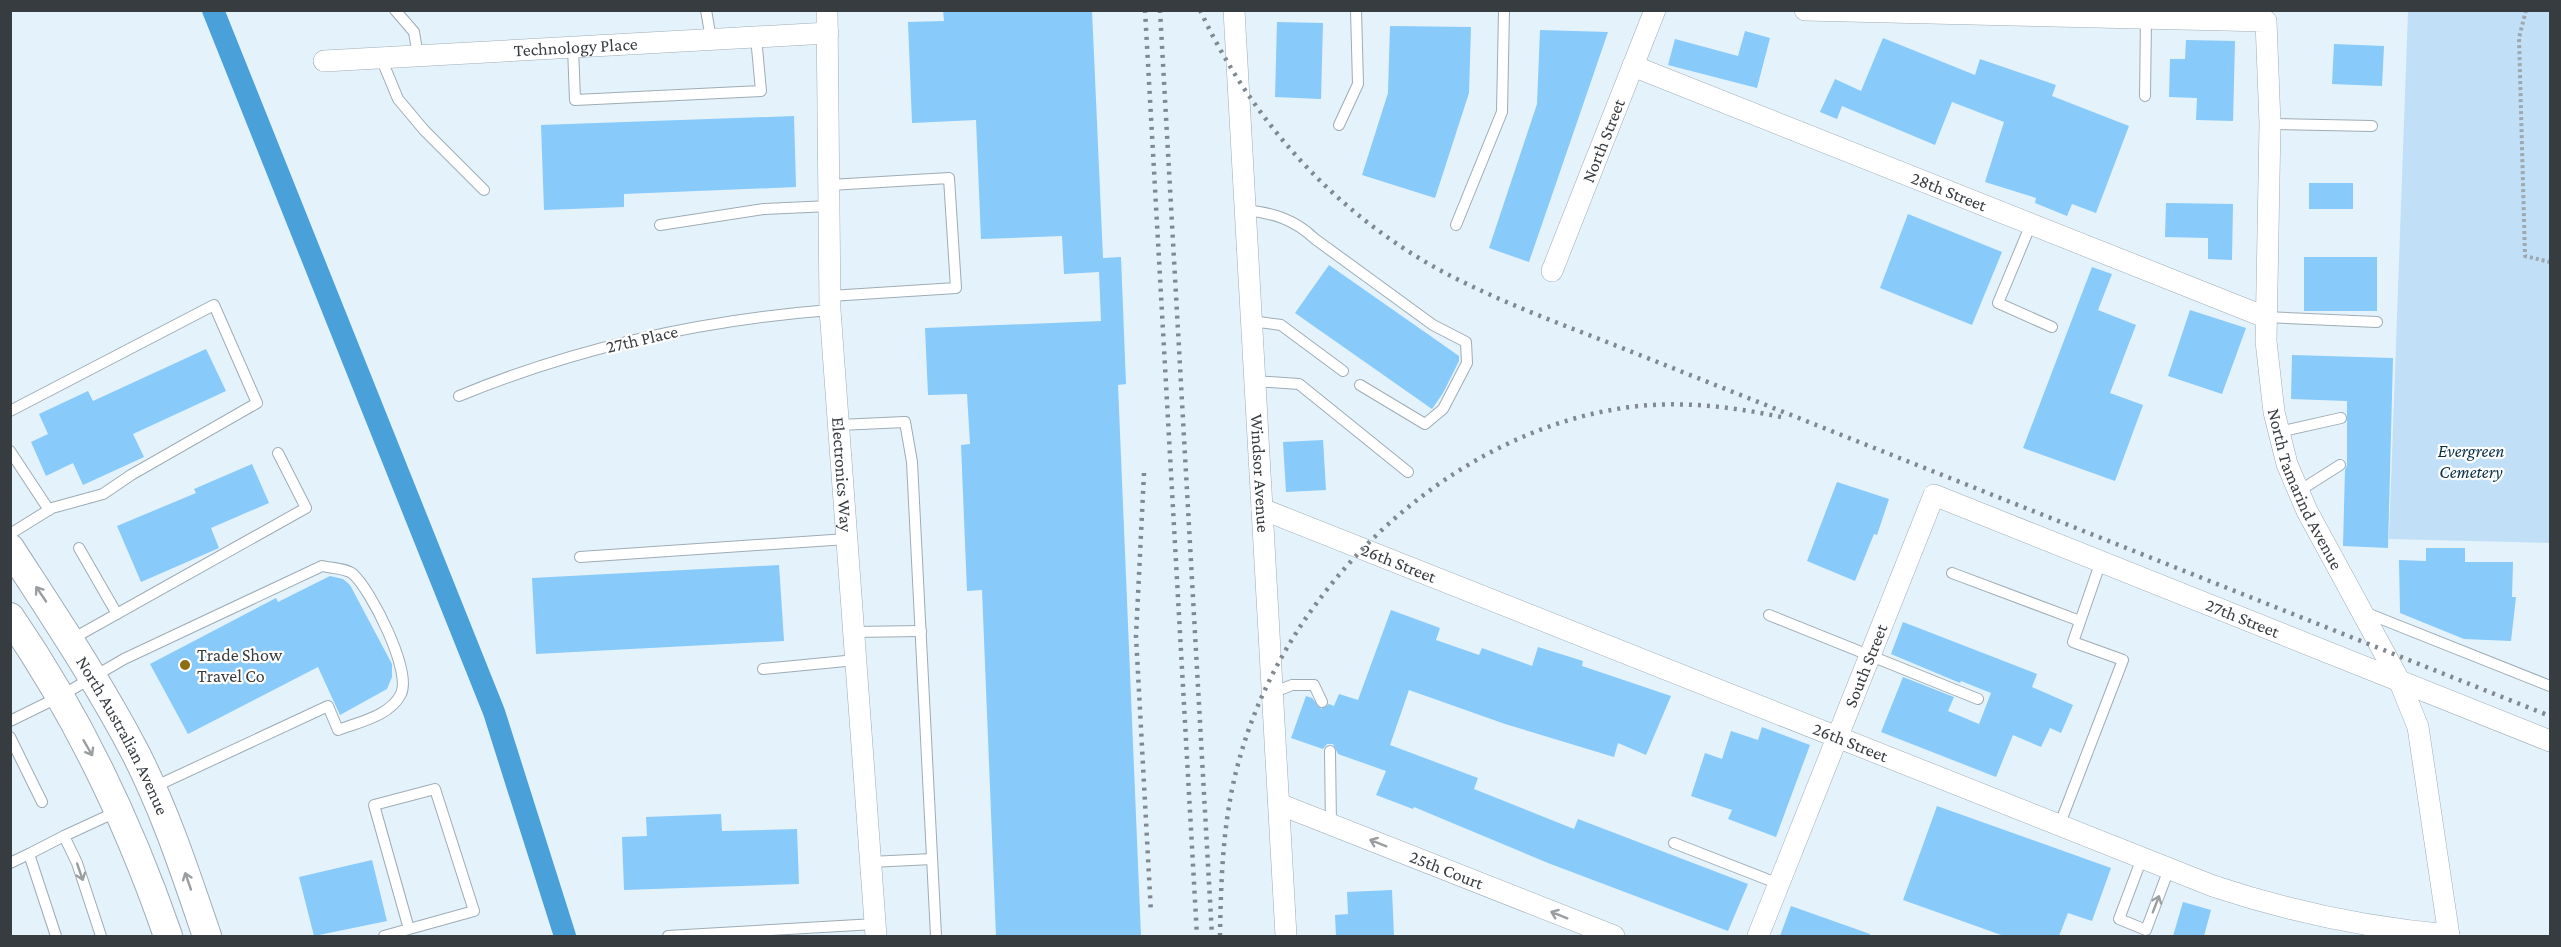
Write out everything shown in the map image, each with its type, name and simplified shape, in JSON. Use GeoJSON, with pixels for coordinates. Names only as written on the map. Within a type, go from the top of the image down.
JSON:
{"type":"FeatureCollection","features":[{"type":"Feature","properties":{"kind":"main road","name":"North Australian Avenue"},"geometry":{"type":"LineString","coordinates":[[10,548],[70,640],[136,754],[174,839],[207,936]]}},
{"type":"Feature","properties":{"kind":"main road","name":"North Australian Avenue"},"geometry":{"type":"LineString","coordinates":[[10,617],[103,774],[141,859],[168,936]]}},
{"type":"Feature","properties":{"kind":"street","name":"Electronics Way"},"geometry":{"type":"LineString","coordinates":[[827,10],[830,303],[875,930]]}},
{"type":"Feature","properties":{"kind":"street","name":"Windsor Avenue"},"geometry":{"type":"LineString","coordinates":[[1234,10],[1286,936]]}},
{"type":"Feature","properties":{"kind":"street","name":"North Street"},"geometry":{"type":"LineString","coordinates":[[1552,271],[1655,10]]}},
{"type":"Feature","properties":{"kind":"street"},"geometry":{"type":"LineString","coordinates":[[1805,10],[2146,18]]}},
{"type":"Feature","properties":{"kind":"street","name":"North Tamarind Avenue"},"geometry":{"type":"LineString","coordinates":[[2146,18],[2266,21],[2270,124],[2265,317],[2268,376],[2279,432],[2287,464],[2307,511],[2398,680],[2418,727],[2449,936]]}},
{"type":"Feature","properties":{"kind":"street","name":"Technology Place"},"geometry":{"type":"LineString","coordinates":[[324,61],[828,33]]}},
{"type":"Feature","properties":{"kind":"street","name":"28th Street"},"geometry":{"type":"LineString","coordinates":[[1633,66],[2265,317]]}},
{"type":"Feature","properties":{"kind":"street","name":"27th Street"},"geometry":{"type":"LineString","coordinates":[[1934,495],[2550,741]]}},
{"type":"Feature","properties":{"kind":"street","name":"South Street"},"geometry":{"type":"LineString","coordinates":[[1758,936],[1934,495]]}},
{"type":"Feature","properties":{"kind":"street","name":"26th Street"},"geometry":{"type":"LineString","coordinates":[[1262,510],[2059,826],[2272,906],[2323,919],[2395,931],[2449,936]]}},
{"type":"Feature","properties":{"kind":"street","name":"25th Court"},"geometry":{"type":"LineString","coordinates":[[1279,804],[1614,936]]}},
{"type":"Feature","properties":{"kind":"lane"},"geometry":{"type":"LineString","coordinates":[[395,10],[414,32],[418,56]]}},
{"type":"Feature","properties":{"kind":"lane"},"geometry":{"type":"LineString","coordinates":[[706,10],[711,39]]}},
{"type":"Feature","properties":{"kind":"lane"},"geometry":{"type":"LineString","coordinates":[[1339,125],[1358,84],[1356,10]]}},
{"type":"Feature","properties":{"kind":"lane"},"geometry":{"type":"LineString","coordinates":[[1456,225],[1502,112],[1504,10]]}},
{"type":"Feature","properties":{"kind":"lane"},"geometry":{"type":"LineString","coordinates":[[2145,96],[2146,18]]}},
{"type":"Feature","properties":{"kind":"lane"},"geometry":{"type":"LineString","coordinates":[[573,47],[575,100],[761,91],[756,37]]}},
{"type":"Feature","properties":{"kind":"lane"},"geometry":{"type":"LineString","coordinates":[[381,58],[398,99],[424,130],[484,190]]}},
{"type":"Feature","properties":{"kind":"lane"},"geometry":{"type":"LineString","coordinates":[[2270,124],[2372,126]]}},
{"type":"Feature","properties":{"kind":"lane","name":"27th Place"},"geometry":{"type":"LineString","coordinates":[[459,396],[550,363],[624,342],[698,326],[830,303],[956,288],[949,178],[830,185]]}},
{"type":"Feature","properties":{"kind":"lane"},"geometry":{"type":"LineString","coordinates":[[660,225],[764,208],[830,206]]}},
{"type":"Feature","properties":{"kind":"lane"},"geometry":{"type":"LineString","coordinates":[[1245,210],[1271,213],[1300,225],[1315,239],[1433,326],[1466,342],[1467,363],[1443,409],[1425,424],[1360,386]]}},
{"type":"Feature","properties":{"kind":"lane"},"geometry":{"type":"LineString","coordinates":[[2031,224],[1998,303],[2052,327]]}},
{"type":"Feature","properties":{"kind":"lane"},"geometry":{"type":"LineString","coordinates":[[10,411],[214,305],[257,403],[131,475],[103,494],[49,510],[10,534]]}},
{"type":"Feature","properties":{"kind":"lane"},"geometry":{"type":"LineString","coordinates":[[2265,317],[2377,322]]}},
{"type":"Feature","properties":{"kind":"lane"},"geometry":{"type":"LineString","coordinates":[[1251,321],[1281,325],[1343,371]]}},
{"type":"Feature","properties":{"kind":"lane"},"geometry":{"type":"LineString","coordinates":[[1254,381],[1299,384],[1408,472]]}},
{"type":"Feature","properties":{"kind":"lane"},"geometry":{"type":"LineString","coordinates":[[2279,432],[2341,418]]}},
{"type":"Feature","properties":{"kind":"lane"},"geometry":{"type":"LineString","coordinates":[[839,425],[905,422],[912,462],[936,936]]}},
{"type":"Feature","properties":{"kind":"lane"},"geometry":{"type":"LineString","coordinates":[[10,451],[49,510]]}},
{"type":"Feature","properties":{"kind":"lane"},"geometry":{"type":"LineString","coordinates":[[70,640],[306,508],[278,453]]}},
{"type":"Feature","properties":{"kind":"lane"},"geometry":{"type":"LineString","coordinates":[[2299,491],[2340,465]]}},
{"type":"Feature","properties":{"kind":"lane"},"geometry":{"type":"LineString","coordinates":[[580,557],[847,539]]}},
{"type":"Feature","properties":{"kind":"lane"},"geometry":{"type":"LineString","coordinates":[[80,548],[117,614]]}},
{"type":"Feature","properties":{"kind":"lane"},"geometry":{"type":"LineString","coordinates":[[2059,826],[2123,660],[2073,642],[2101,561]]}},
{"type":"Feature","properties":{"kind":"lane"},"geometry":{"type":"LineString","coordinates":[[10,721],[59,697],[91,676],[322,566],[351,572],[374,601],[404,674],[401,694],[384,712],[338,730],[328,706],[151,788]]}},
{"type":"Feature","properties":{"kind":"lane"},"geometry":{"type":"LineString","coordinates":[[1952,573],[2080,621]]}},
{"type":"Feature","properties":{"kind":"lane"},"geometry":{"type":"LineString","coordinates":[[2361,611],[2550,686]]}},
{"type":"Feature","properties":{"kind":"lane"},"geometry":{"type":"LineString","coordinates":[[1769,615],[1978,699]]}},
{"type":"Feature","properties":{"kind":"lane"},"geometry":{"type":"LineString","coordinates":[[854,632],[921,631]]}},
{"type":"Feature","properties":{"kind":"lane"},"geometry":{"type":"LineString","coordinates":[[763,669],[856,660]]}},
{"type":"Feature","properties":{"kind":"lane"},"geometry":{"type":"LineString","coordinates":[[1272,693],[1292,685],[1314,685],[1322,702]]}},
{"type":"Feature","properties":{"kind":"lane"},"geometry":{"type":"LineString","coordinates":[[10,737],[42,802]]}},
{"type":"Feature","properties":{"kind":"lane"},"geometry":{"type":"LineString","coordinates":[[1330,752],[1331,825]]}},
{"type":"Feature","properties":{"kind":"lane"},"geometry":{"type":"LineString","coordinates":[[384,936],[409,930],[474,911],[435,789],[374,806],[409,930]]}},
{"type":"Feature","properties":{"kind":"lane"},"geometry":{"type":"LineString","coordinates":[[10,863],[119,811]]}},
{"type":"Feature","properties":{"kind":"lane"},"geometry":{"type":"LineString","coordinates":[[64,836],[77,863],[101,936]]}},
{"type":"Feature","properties":{"kind":"lane"},"geometry":{"type":"LineString","coordinates":[[1674,843],[1779,884]]}},
{"type":"Feature","properties":{"kind":"lane"},"geometry":{"type":"LineString","coordinates":[[29,854],[56,936]]}},
{"type":"Feature","properties":{"kind":"lane"},"geometry":{"type":"LineString","coordinates":[[2142,858],[2119,919],[2146,930],[2169,869]]}},
{"type":"Feature","properties":{"kind":"lane"},"geometry":{"type":"LineString","coordinates":[[870,862],[932,859]]}},
{"type":"Feature","properties":{"kind":"lane"},"geometry":{"type":"LineString","coordinates":[[668,936],[875,930]]}},
{"type":"Feature","properties":{"kind":"path"},"geometry":{"type":"LineString","coordinates":[[2526,10],[2519,38],[2525,255],[2550,262]]}},
{"type":"Feature","properties":{"kind":"green space","name":"Evergreen Cemetery"},"geometry":{"type":"Polygon","coordinates":[[[2408,11],[2550,11],[2550,543],[2389,539],[2408,11]]]}},
{"type":"Feature","properties":{"kind":"building"},"geometry":{"type":"Polygon","coordinates":[[[943,10],[1092,10],[1103,258],[1121,257],[1126,384],[1118,385],[1141,936],[996,936],[982,590],[967,591],[961,445],[970,444],[967,394],[928,395],[925,328],[1101,321],[1099,272],[1064,274],[1062,236],[981,239],[976,120],[912,123],[908,22],[944,21],[943,10]]]}},
{"type":"Feature","properties":{"kind":"building"},"geometry":{"type":"Polygon","coordinates":[[[1277,22],[1323,23],[1321,99],[1275,97],[1277,22]]]}},
{"type":"Feature","properties":{"kind":"building"},"geometry":{"type":"Polygon","coordinates":[[[1390,26],[1471,27],[1469,93],[1435,198],[1362,175],[1388,93],[1390,26]]]}},
{"type":"Feature","properties":{"kind":"building"},"geometry":{"type":"Polygon","coordinates":[[[1540,30],[1608,32],[1529,262],[1489,248],[1537,104],[1540,30]]]}},
{"type":"Feature","properties":{"kind":"building"},"geometry":{"type":"Polygon","coordinates":[[[1745,31],[1770,38],[1757,88],[1668,65],[1675,39],[1738,56],[1745,31]]]}},
{"type":"Feature","properties":{"kind":"building"},"geometry":{"type":"Polygon","coordinates":[[[1883,38],[1975,75],[1980,59],[2056,85],[2052,96],[2129,126],[2096,213],[2072,204],[2067,216],[2035,203],[2036,198],[1985,182],[2004,122],[1952,102],[1935,145],[1842,106],[1837,119],[1820,112],[1835,79],[1861,91],[1883,38]]]}},
{"type":"Feature","properties":{"kind":"building"},"geometry":{"type":"Polygon","coordinates":[[[2186,40],[2235,41],[2233,121],[2196,120],[2197,98],[2169,97],[2170,59],[2185,59],[2186,40]]]}},
{"type":"Feature","properties":{"kind":"building"},"geometry":{"type":"Polygon","coordinates":[[[2334,44],[2384,46],[2382,86],[2332,84],[2334,44]]]}},
{"type":"Feature","properties":{"kind":"building"},"geometry":{"type":"Polygon","coordinates":[[[794,116],[796,187],[624,194],[624,207],[544,210],[541,125],[794,116]]]}},
{"type":"Feature","properties":{"kind":"building"},"geometry":{"type":"Polygon","coordinates":[[[2309,183],[2353,183],[2353,209],[2309,209],[2309,183]]]}},
{"type":"Feature","properties":{"kind":"building"},"geometry":{"type":"Polygon","coordinates":[[[2166,203],[2233,204],[2232,260],[2208,259],[2208,238],[2165,237],[2166,203]]]}},
{"type":"Feature","properties":{"kind":"building"},"geometry":{"type":"Polygon","coordinates":[[[1908,214],[2002,252],[1972,325],[1880,288],[1908,214]]]}},
{"type":"Feature","properties":{"kind":"building"},"geometry":{"type":"Polygon","coordinates":[[[2304,257],[2377,257],[2377,311],[2304,311],[2304,257]]]}},
{"type":"Feature","properties":{"kind":"building"},"geometry":{"type":"Polygon","coordinates":[[[1329,265],[1459,356],[1459,361],[1443,393],[1432,409],[1295,313],[1329,265]]]}},
{"type":"Feature","properties":{"kind":"building"},"geometry":{"type":"Polygon","coordinates":[[[2092,267],[2112,274],[2098,310],[2136,325],[2110,393],[2143,405],[2115,481],[2023,448],[2092,267]]]}},
{"type":"Feature","properties":{"kind":"building"},"geometry":{"type":"Polygon","coordinates":[[[2190,310],[2246,328],[2222,394],[2168,376],[2190,310]]]}},
{"type":"Feature","properties":{"kind":"building"},"geometry":{"type":"Polygon","coordinates":[[[206,349],[226,391],[133,434],[144,457],[83,485],[73,463],[46,476],[31,442],[48,434],[39,414],[88,391],[93,401],[206,349]]]}},
{"type":"Feature","properties":{"kind":"building"},"geometry":{"type":"Polygon","coordinates":[[[2292,355],[2393,358],[2388,548],[2343,546],[2347,401],[2291,399],[2292,355]]]}},
{"type":"Feature","properties":{"kind":"building"},"geometry":{"type":"Polygon","coordinates":[[[1323,440],[1326,490],[1286,492],[1283,442],[1323,440]]]}},
{"type":"Feature","properties":{"kind":"building"},"geometry":{"type":"Polygon","coordinates":[[[252,464],[269,503],[211,528],[219,548],[141,582],[117,526],[196,493],[194,489],[252,464]]]}},
{"type":"Feature","properties":{"kind":"building"},"geometry":{"type":"Polygon","coordinates":[[[1837,482],[1889,499],[1877,535],[1874,534],[1855,581],[1807,561],[1837,482]]]}},
{"type":"Feature","properties":{"kind":"building"},"geometry":{"type":"Polygon","coordinates":[[[2426,548],[2465,548],[2465,562],[2513,562],[2512,597],[2516,597],[2511,641],[2464,639],[2400,613],[2399,560],[2426,561],[2426,548]]]}},
{"type":"Feature","properties":{"kind":"building"},"geometry":{"type":"Polygon","coordinates":[[[779,565],[784,641],[536,654],[532,578],[779,565]]]}},
{"type":"Feature","properties":{"kind":"building"},"geometry":{"type":"Polygon","coordinates":[[[330,576],[343,579],[350,585],[392,664],[392,677],[387,689],[340,715],[318,667],[188,734],[150,664],[276,598],[278,602],[330,576]]]}},
{"type":"Feature","properties":{"kind":"building"},"geometry":{"type":"Polygon","coordinates":[[[1391,610],[1440,628],[1436,640],[1479,655],[1482,648],[1532,666],[1538,647],[1583,661],[1582,666],[1671,696],[1646,755],[1618,743],[1614,757],[1505,724],[1409,690],[1390,745],[1478,778],[1474,789],[1574,829],[1578,819],[1748,884],[1728,931],[1548,863],[1414,807],[1413,809],[1376,795],[1386,771],[1338,754],[1333,744],[1327,744],[1323,749],[1291,738],[1306,696],[1312,698],[1321,709],[1329,704],[1334,706],[1339,694],[1358,700],[1391,610]]]}},
{"type":"Feature","properties":{"kind":"building"},"geometry":{"type":"Polygon","coordinates":[[[1903,622],[2037,674],[2032,687],[2073,705],[2061,733],[2050,728],[2041,747],[2013,735],[1996,777],[1881,732],[1903,677],[1954,697],[1948,711],[1979,724],[1991,693],[1961,681],[1960,683],[1891,654],[1903,622]]]}},
{"type":"Feature","properties":{"kind":"building"},"geometry":{"type":"Polygon","coordinates":[[[1762,727],[1810,745],[1776,837],[1728,819],[1732,810],[1691,796],[1705,753],[1722,759],[1731,731],[1758,740],[1762,727]]]}},
{"type":"Feature","properties":{"kind":"building"},"geometry":{"type":"Polygon","coordinates":[[[1937,806],[2111,868],[2092,921],[2068,913],[2059,936],[2004,936],[1903,900],[1937,806]]]}},
{"type":"Feature","properties":{"kind":"building"},"geometry":{"type":"Polygon","coordinates":[[[721,814],[722,831],[797,829],[799,884],[624,890],[622,837],[647,836],[646,817],[721,814]]]}},
{"type":"Feature","properties":{"kind":"building"},"geometry":{"type":"Polygon","coordinates":[[[372,860],[387,921],[314,936],[299,877],[372,860]]]}},
{"type":"Feature","properties":{"kind":"building"},"geometry":{"type":"Polygon","coordinates":[[[1392,890],[1394,936],[1336,936],[1335,915],[1348,914],[1347,892],[1392,890]]]}},
{"type":"Feature","properties":{"kind":"building"},"geometry":{"type":"Polygon","coordinates":[[[2183,902],[2211,910],[2204,936],[2173,936],[2183,902]]]}},
{"type":"Feature","properties":{"kind":"building"},"geometry":{"type":"Polygon","coordinates":[[[1791,906],[1870,934],[1870,936],[1780,936],[1791,906]]]}},
{"type":"Feature","properties":{"kind":"waterway"},"geometry":{"type":"LineString","coordinates":[[213,10],[494,712],[565,936]]}},
{"type":"Feature","properties":{"kind":"railway"},"geometry":{"type":"LineString","coordinates":[[1145,10],[1197,936]]}},
{"type":"Feature","properties":{"kind":"railway"},"geometry":{"type":"LineString","coordinates":[[1160,10],[1212,936]]}},
{"type":"Feature","properties":{"kind":"railway"},"geometry":{"type":"LineString","coordinates":[[1200,10],[1222,53],[1248,95],[1309,170],[1344,203],[1382,233],[1422,260],[1465,283],[1540,316],[2550,716]]}},
{"type":"Feature","properties":{"kind":"railway"},"geometry":{"type":"LineString","coordinates":[[1220,936],[1226,823],[1240,757],[1263,695],[1295,635],[1335,579],[1383,529],[1437,485],[1496,450],[1558,424],[1623,408],[1662,404],[1722,407],[1781,417]]}},
{"type":"Feature","properties":{"kind":"railway"},"geometry":{"type":"LineString","coordinates":[[1144,473],[1136,636],[1151,913]]}},
{"type":"Feature","properties":{"kind":"place","name":"Trade Show Travel Co"},"geometry":{"type":"Point","coordinates":[185,665]}}]}
